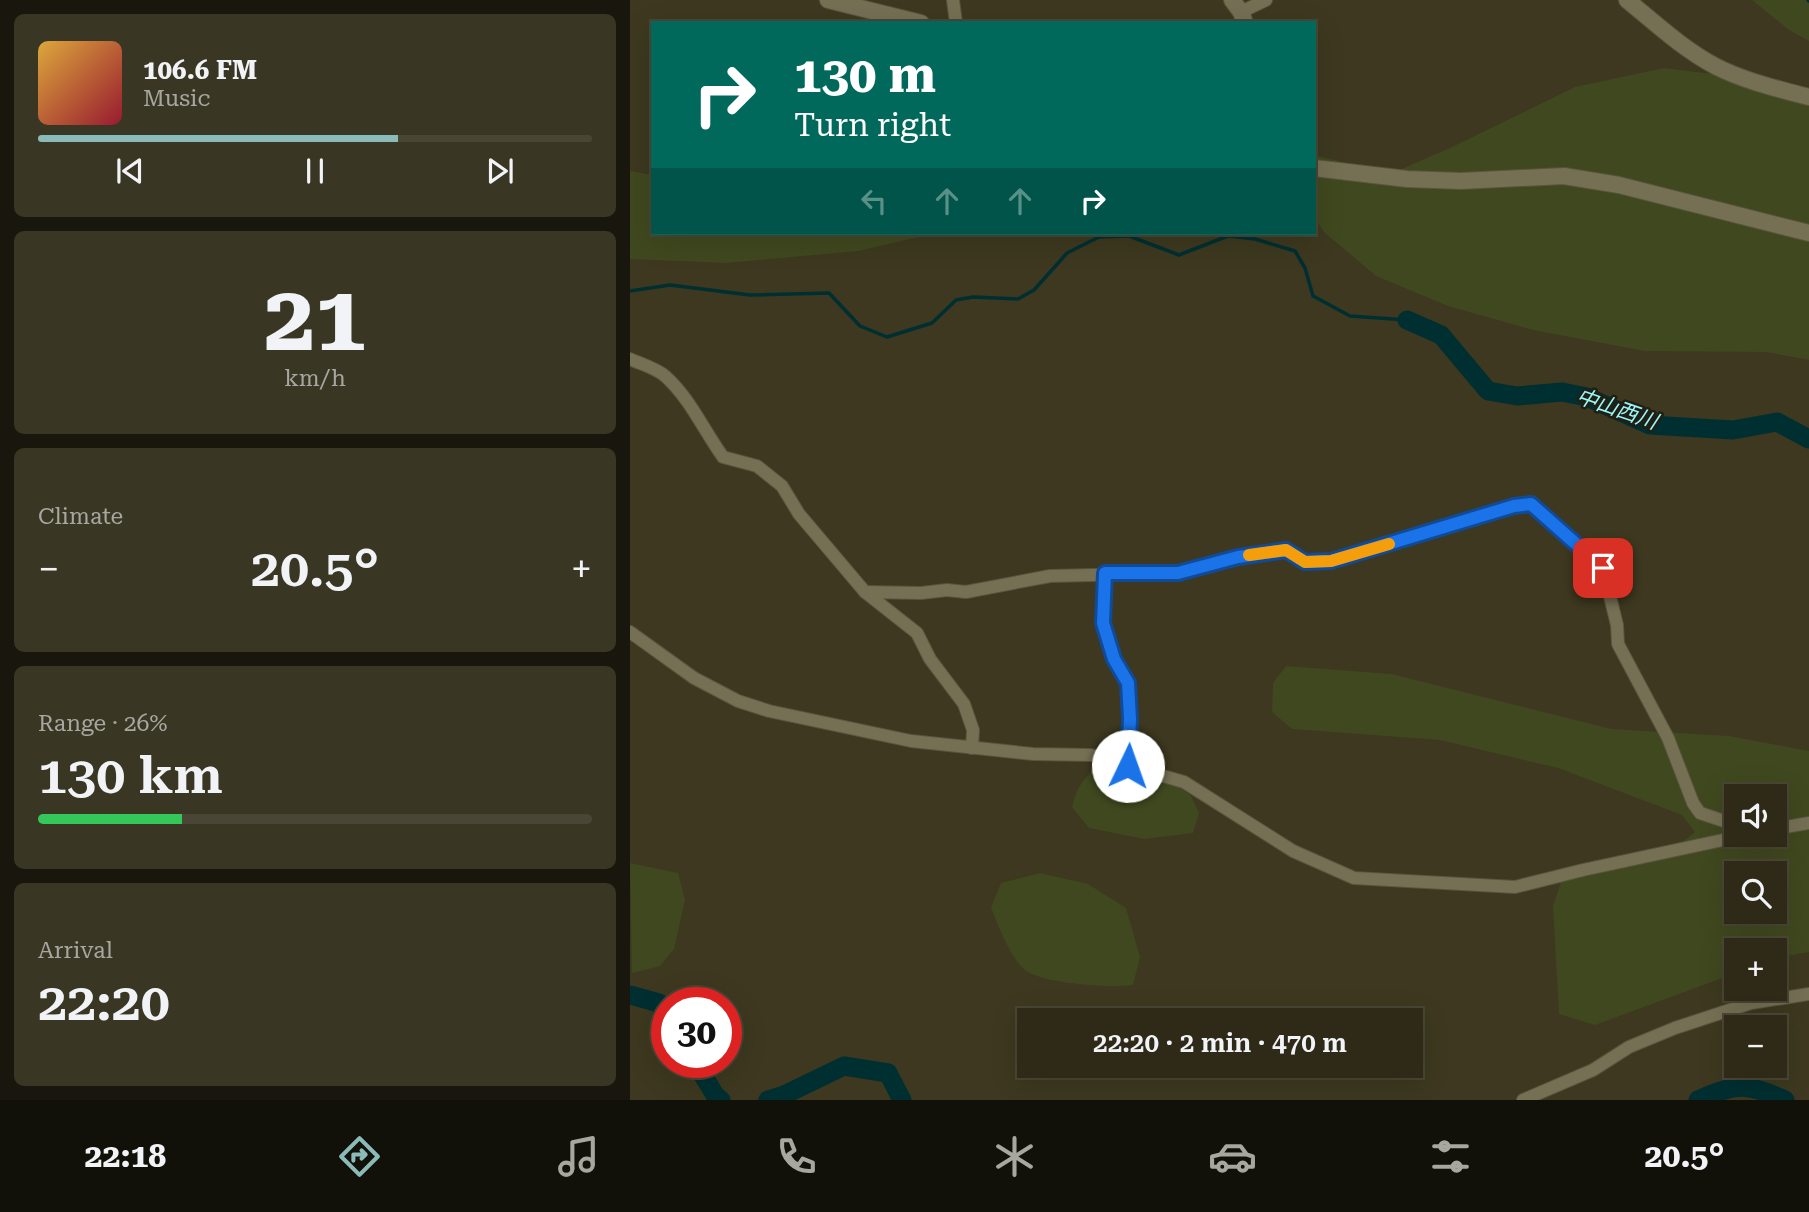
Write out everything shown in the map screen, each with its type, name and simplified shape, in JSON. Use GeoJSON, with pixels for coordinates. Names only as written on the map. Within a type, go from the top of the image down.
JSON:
{"type":"FeatureCollection","features":[{"type":"Feature","properties":{"kind":"street"},"geometry":{"type":"LineString","coordinates":[[828,0],[913,21]]}},
{"type":"Feature","properties":{"kind":"street"},"geometry":{"type":"LineString","coordinates":[[953,0],[956,21]]}},
{"type":"Feature","properties":{"kind":"street"},"geometry":{"type":"LineString","coordinates":[[1239,11],[1266,0]]}},
{"type":"Feature","properties":{"kind":"street"},"geometry":{"type":"LineString","coordinates":[[1627,0],[1715,66],[1760,84],[1809,97]]}},
{"type":"Feature","properties":{"kind":"street"},"geometry":{"type":"LineString","coordinates":[[1316,168],[1407,179],[1461,181],[1564,176],[1619,185],[1809,233]]}},
{"type":"Feature","properties":{"kind":"street"},"geometry":{"type":"LineString","coordinates":[[630,359],[664,375],[699,418],[723,457],[757,466],[782,486],[799,514],[865,592],[917,633],[930,659],[964,704],[973,730],[972,748]]}},
{"type":"Feature","properties":{"kind":"street"},"geometry":{"type":"LineString","coordinates":[[865,592],[966,592],[1050,576],[1178,573],[1238,557],[1286,550],[1305,562],[1331,561],[1514,506],[1531,504],[1603,568],[1617,625],[1618,644],[1668,737],[1693,803],[1700,813],[1724,821]]}},
{"type":"Feature","properties":{"kind":"street"},"geometry":{"type":"LineString","coordinates":[[1105,573],[1103,623],[1114,659],[1128,683],[1128,766]]}},
{"type":"Feature","properties":{"kind":"street"},"geometry":{"type":"LineString","coordinates":[[630,632],[694,678],[738,701],[911,741],[1032,754],[1091,755],[1184,782],[1293,851],[1354,878],[1515,887],[1724,840]]}},
{"type":"Feature","properties":{"kind":"street"},"geometry":{"type":"LineString","coordinates":[[1787,827],[1809,823]]}},
{"type":"Feature","properties":{"kind":"street"},"geometry":{"type":"LineString","coordinates":[[1522,1100],[1593,1070],[1629,1047],[1675,1028],[1751,1003],[1809,994]]}},
{"type":"Feature","properties":{"kind":"green space"},"geometry":{"type":"Polygon","coordinates":[[[1752,0],[1809,0],[1809,41],[1789,30],[1752,0]]]}},
{"type":"Feature","properties":{"kind":"green space"},"geometry":{"type":"Polygon","coordinates":[[[1664,68],[1753,79],[1809,100],[1809,360],[1766,352],[1645,351],[1533,330],[1448,306],[1376,276],[1324,232],[1316,220],[1316,155],[1364,167],[1397,171],[1575,87],[1664,68]]]}},
{"type":"Feature","properties":{"kind":"green space"},"geometry":{"type":"Polygon","coordinates":[[[630,171],[651,175],[651,235],[927,235],[858,251],[726,263],[630,259],[630,171]]]}},
{"type":"Feature","properties":{"kind":"green space"},"geometry":{"type":"Polygon","coordinates":[[[1286,666],[1391,674],[1611,729],[1729,736],[1809,751],[1809,952],[1787,956],[1787,938],[1724,938],[1724,977],[1595,1025],[1559,1014],[1553,906],[1563,876],[1675,848],[1695,832],[1682,815],[1558,768],[1440,740],[1292,729],[1272,712],[1273,683],[1286,666]]]}},
{"type":"Feature","properties":{"kind":"green space"},"geometry":{"type":"Polygon","coordinates":[[[1118,748],[1138,748],[1152,766],[1191,796],[1199,813],[1193,833],[1144,839],[1089,828],[1072,807],[1075,797],[1083,781],[1095,767],[1118,748]]]}},
{"type":"Feature","properties":{"kind":"green space"},"geometry":{"type":"Polygon","coordinates":[[[630,863],[678,873],[685,900],[674,949],[660,966],[632,973],[630,863]]]}},
{"type":"Feature","properties":{"kind":"green space"},"geometry":{"type":"Polygon","coordinates":[[[1040,873],[1088,884],[1126,908],[1140,957],[1133,985],[1061,982],[1034,975],[1020,965],[1005,941],[991,907],[1001,883],[1040,873]]]}},
{"type":"Feature","properties":{"kind":"waterway"},"geometry":{"type":"LineString","coordinates":[[630,291],[670,285],[750,295],[829,293],[860,326],[887,337],[932,323],[956,300],[973,297],[1018,299],[1034,290],[1067,253],[1099,237],[1129,236],[1179,255],[1228,236],[1255,239],[1295,251],[1305,268],[1313,296],[1350,316],[1407,320]]}},
{"type":"Feature","properties":{"kind":"waterway","name":"中山西川"},"geometry":{"type":"LineString","coordinates":[[1407,320],[1441,335],[1488,391],[1517,396],[1562,392],[1587,397],[1650,425],[1733,430],[1777,422],[1809,439]]}},
{"type":"Feature","properties":{"kind":"waterway"},"geometry":{"type":"LineString","coordinates":[[630,995],[651,1001]]}},
{"type":"Feature","properties":{"kind":"waterway"},"geometry":{"type":"LineString","coordinates":[[768,1100],[844,1066],[888,1073],[902,1100]]}},
{"type":"Feature","properties":{"kind":"waterway"},"geometry":{"type":"LineString","coordinates":[[705,1078],[721,1100]]}},
{"type":"Feature","properties":{"kind":"waterway"},"geometry":{"type":"LineString","coordinates":[[1698,1100],[1723,1090],[1742,1087],[1760,1090],[1785,1100]]}},
{"type":"Feature","properties":{"kind":"slow traffic"},"geometry":{"type":"LineString","coordinates":[[1249,555],[1286,550],[1305,562],[1331,561],[1389,544]]}},
{"type":"Feature","properties":{"kind":"route"},"geometry":{"type":"LineString","coordinates":[[1128,766],[1128,683],[1114,659],[1103,623],[1105,573],[1178,573],[1238,557],[1286,550],[1305,562],[1331,561],[1514,506],[1531,504],[1603,568]]}}]}
